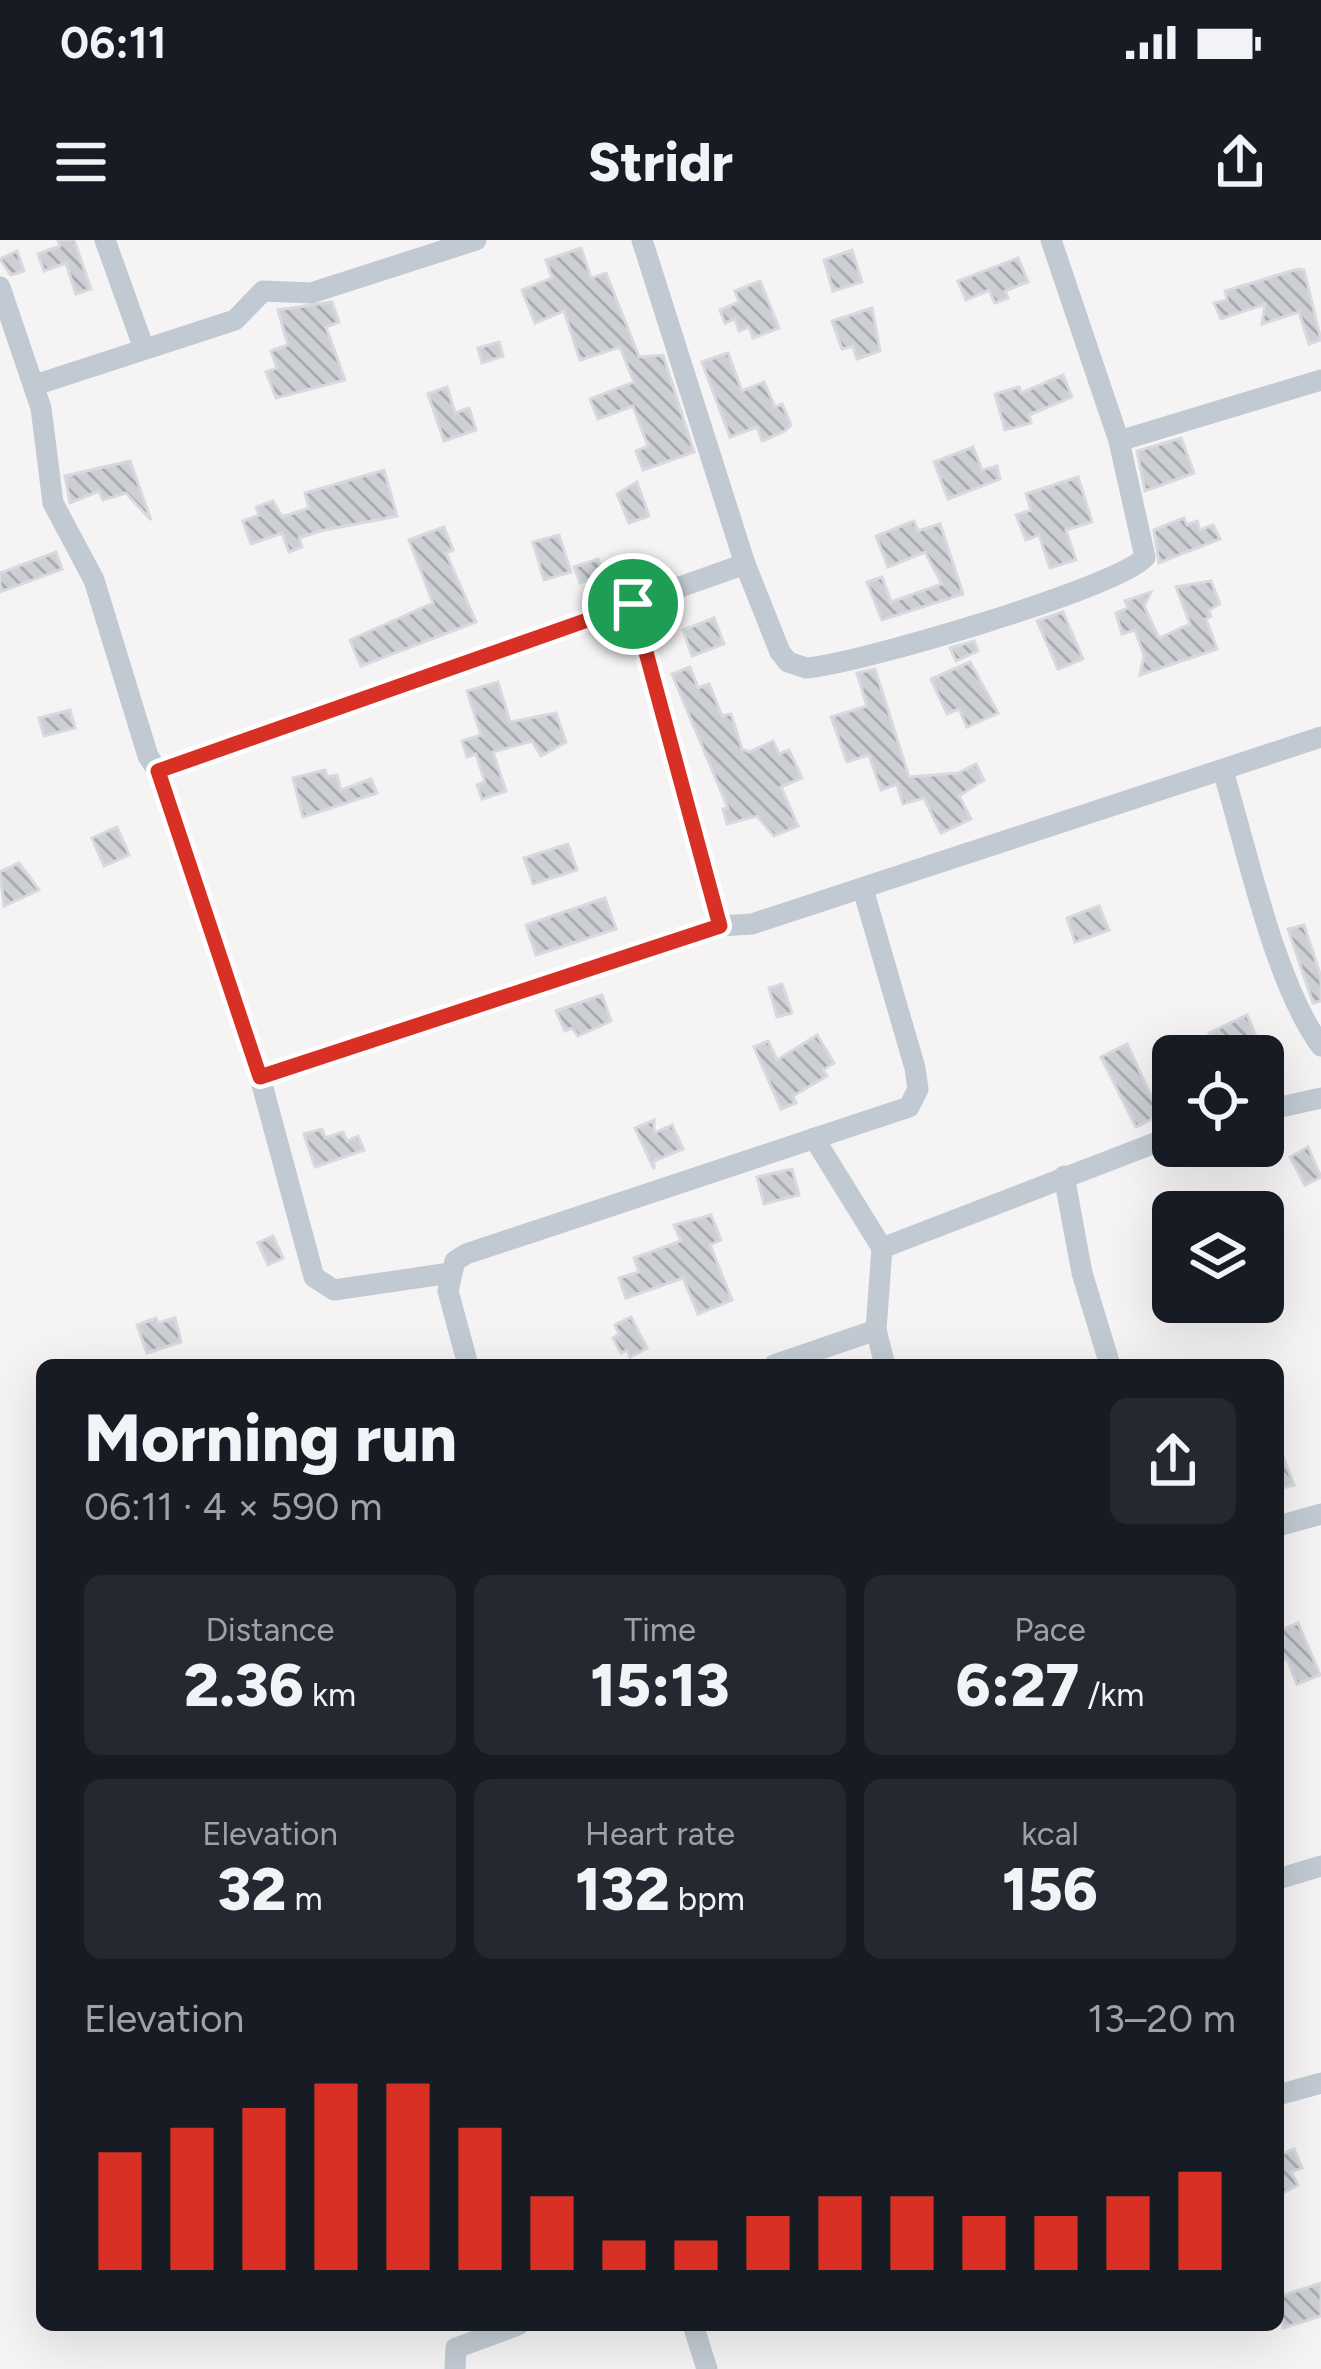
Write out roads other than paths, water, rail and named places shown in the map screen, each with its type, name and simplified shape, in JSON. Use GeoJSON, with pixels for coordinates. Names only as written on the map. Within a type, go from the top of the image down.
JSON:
{"type":"FeatureCollection","features":[{"type":"Feature","properties":{"kind":"street"},"geometry":{"type":"LineString","coordinates":[[105,240],[143,346]]}},
{"type":"Feature","properties":{"kind":"street"},"geometry":{"type":"LineString","coordinates":[[34,385],[235,320],[263,291],[311,293],[476,240]]}},
{"type":"Feature","properties":{"kind":"street"},"geometry":{"type":"LineString","coordinates":[[642,240],[746,564],[780,652],[797,667],[816,667],[991,618],[1124,574],[1145,556],[1119,441],[1051,240]]}},
{"type":"Feature","properties":{"kind":"street"},"geometry":{"type":"LineString","coordinates":[[0,287],[34,385],[53,503],[94,580],[148,756],[158,771],[260,1077],[314,1277],[334,1290],[450,1274]]}},
{"type":"Feature","properties":{"kind":"street"},"geometry":{"type":"LineString","coordinates":[[1119,441],[1321,380]]}},
{"type":"Feature","properties":{"kind":"street"},"geometry":{"type":"LineString","coordinates":[[158,771],[746,564]]}},
{"type":"Feature","properties":{"kind":"street"},"geometry":{"type":"LineString","coordinates":[[633,604],[720,926]]}},
{"type":"Feature","properties":{"kind":"street"},"geometry":{"type":"LineString","coordinates":[[260,1077],[720,926],[752,924],[863,889],[1321,737]]}},
{"type":"Feature","properties":{"kind":"street"},"geometry":{"type":"LineString","coordinates":[[1223,771],[1275,942],[1306,1025],[1321,1046]]}},
{"type":"Feature","properties":{"kind":"street"},"geometry":{"type":"LineString","coordinates":[[466,1359],[451,1310],[450,1274],[466,1254],[897,1113],[916,1098],[915,1068],[863,889]]}},
{"type":"Feature","properties":{"kind":"street"},"geometry":{"type":"LineString","coordinates":[[1284,1106],[1321,1098]]}},
{"type":"Feature","properties":{"kind":"street"},"geometry":{"type":"LineString","coordinates":[[814,1138],[882,1248],[876,1330],[883,1359]]}},
{"type":"Feature","properties":{"kind":"street"},"geometry":{"type":"LineString","coordinates":[[882,1248],[1152,1144]]}},
{"type":"Feature","properties":{"kind":"street"},"geometry":{"type":"LineString","coordinates":[[1064,1176],[1082,1273],[1108,1359]]}},
{"type":"Feature","properties":{"kind":"street"},"geometry":{"type":"LineString","coordinates":[[791,1359],[876,1330]]}},
{"type":"Feature","properties":{"kind":"street"},"geometry":{"type":"LineString","coordinates":[[1284,1524],[1321,1514]]}},
{"type":"Feature","properties":{"kind":"street"},"geometry":{"type":"LineString","coordinates":[[1284,1877],[1321,1866]]}},
{"type":"Feature","properties":{"kind":"street"},"geometry":{"type":"LineString","coordinates":[[1284,2094],[1321,2083]]}},
{"type":"Feature","properties":{"kind":"street"},"geometry":{"type":"LineString","coordinates":[[455,2369],[456,2348],[502,2331]]}},
{"type":"Feature","properties":{"kind":"street"},"geometry":{"type":"LineString","coordinates":[[695,2331],[707,2369]]}}]}
